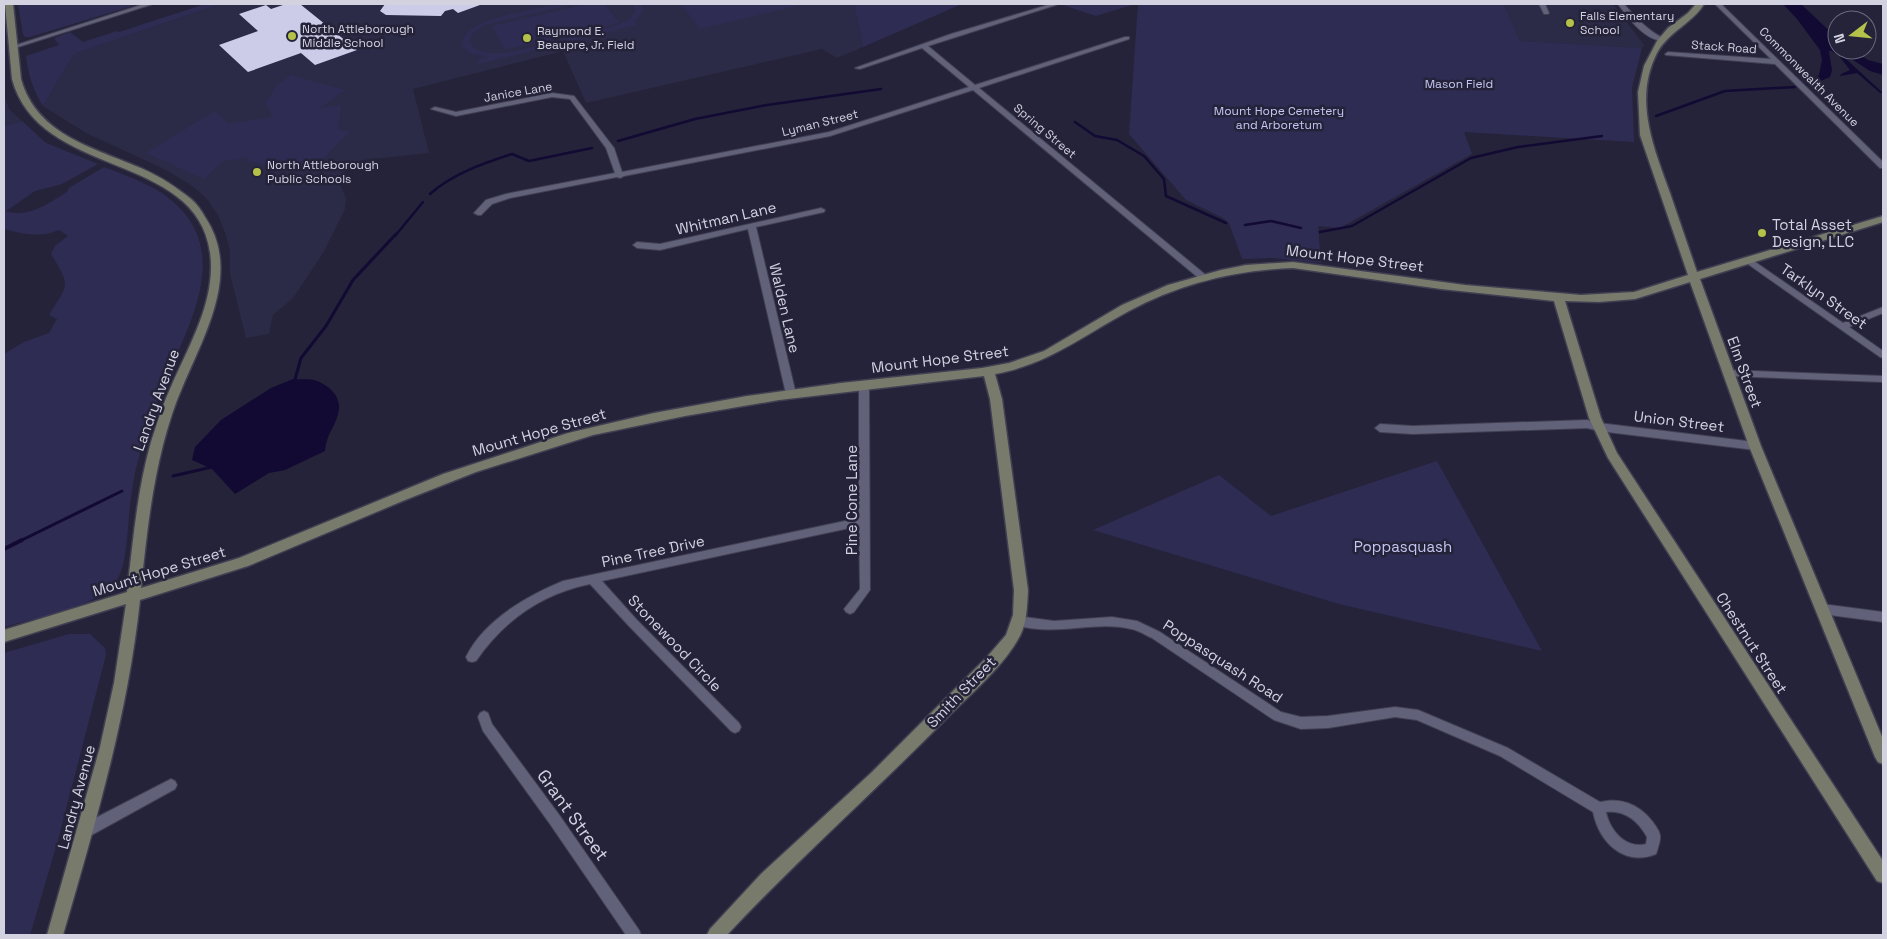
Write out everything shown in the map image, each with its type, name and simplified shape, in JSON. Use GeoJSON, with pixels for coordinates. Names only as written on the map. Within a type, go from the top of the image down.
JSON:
{"type":"FeatureCollection","features":[{"type":"Feature","properties":{"kind":"street","name":"Landry Avenue"},"geometry":{"type":"LineString","coordinates":[[9,4],[13,47],[20,88],[36,116],[67,140],[137,169],[176,189],[192,203],[205,221],[214,242],[217,273],[212,297],[167,409],[150,470],[121,683],[55,935]]}},
{"type":"Feature","properties":{"kind":"street"},"geometry":{"type":"LineString","coordinates":[[13,47],[150,4]]}},
{"type":"Feature","properties":{"kind":"street"},"geometry":{"type":"LineString","coordinates":[[1542,4],[1546,13]]}},
{"type":"Feature","properties":{"kind":"street"},"geometry":{"type":"LineString","coordinates":[[1621,4],[1642,29],[1663,40]]}},
{"type":"Feature","properties":{"kind":"street","name":"Elm Street"},"geometry":{"type":"LineString","coordinates":[[1700,4],[1694,12],[1670,31],[1645,71],[1641,111],[1645,135],[1755,446],[1883,757]]}},
{"type":"Feature","properties":{"kind":"street","name":"Commonwealth Avenue"},"geometry":{"type":"LineString","coordinates":[[1718,4],[1883,166]]}},
{"type":"Feature","properties":{"kind":"street"},"geometry":{"type":"LineString","coordinates":[[858,68],[1053,5]]}},
{"type":"Feature","properties":{"kind":"street","name":"Lyman Street"},"geometry":{"type":"LineString","coordinates":[[478,213],[489,202],[509,196],[830,134],[1127,38]]}},
{"type":"Feature","properties":{"kind":"street","name":"Spring Street"},"geometry":{"type":"LineString","coordinates":[[924,46],[1204,278]]}},
{"type":"Feature","properties":{"kind":"street","name":"Stack Road"},"geometry":{"type":"LineString","coordinates":[[1668,54],[1778,62]]}},
{"type":"Feature","properties":{"kind":"street","name":"Janice Lane"},"geometry":{"type":"LineString","coordinates":[[435,109],[456,114],[552,95],[572,97],[610,148],[620,176]]}},
{"type":"Feature","properties":{"kind":"street","name":"Whitman Lane"},"geometry":{"type":"LineString","coordinates":[[637,245],[660,247],[821,210]]}},
{"type":"Feature","properties":{"kind":"street","name":"Mount Hope Street"},"geometry":{"type":"LineString","coordinates":[[4,636],[252,559],[408,493],[510,455],[635,422],[791,394],[989,371],[1038,359],[1060,348],[1106,318],[1129,306],[1204,278],[1250,266],[1293,265],[1461,288],[1559,298],[1608,298],[1635,295],[1883,219]]}},
{"type":"Feature","properties":{"kind":"street","name":"Walden Lane"},"geometry":{"type":"LineString","coordinates":[[752,227],[791,394]]}},
{"type":"Feature","properties":{"kind":"street","name":"Tarklyn Street"},"geometry":{"type":"LineString","coordinates":[[1748,260],[1883,355]]}},
{"type":"Feature","properties":{"kind":"street","name":"Chestnut Street"},"geometry":{"type":"LineString","coordinates":[[1559,298],[1582,379],[1599,427],[1612,455],[1883,875]]}},
{"type":"Feature","properties":{"kind":"street"},"geometry":{"type":"LineString","coordinates":[[1844,326],[1883,310]]}},
{"type":"Feature","properties":{"kind":"street","name":"Smith Street"},"geometry":{"type":"LineString","coordinates":[[716,935],[767,880],[877,778],[964,691],[1012,638],[1020,615],[1021,590],[996,399],[989,371]]}},
{"type":"Feature","properties":{"kind":"street"},"geometry":{"type":"LineString","coordinates":[[1728,373],[1883,379]]}},
{"type":"Feature","properties":{"kind":"street","name":"Pine Cone Lane"},"geometry":{"type":"LineString","coordinates":[[850,609],[865,590],[864,385]]}},
{"type":"Feature","properties":{"kind":"street"},"geometry":{"type":"LineString","coordinates":[[1380,428],[1413,430],[1587,424],[1599,427]]}},
{"type":"Feature","properties":{"kind":"street","name":"Union Street"},"geometry":{"type":"LineString","coordinates":[[1599,427],[1755,446]]}},
{"type":"Feature","properties":{"kind":"street","name":"Pine Tree Drive"},"geometry":{"type":"LineString","coordinates":[[472,656],[482,640],[527,604],[559,587],[865,521]]}},
{"type":"Feature","properties":{"kind":"street","name":"Stonewood Circle"},"geometry":{"type":"LineString","coordinates":[[593,579],[632,622],[735,727]]}},
{"type":"Feature","properties":{"kind":"street"},"geometry":{"type":"LineString","coordinates":[[1822,609],[1883,617]]}},
{"type":"Feature","properties":{"kind":"street","name":"Poppasquash Road"},"geometry":{"type":"LineString","coordinates":[[1018,622],[1054,626],[1112,622],[1133,624],[1156,636],[1278,716],[1301,723],[1328,722],[1395,712],[1418,715],[1504,752],[1599,808]]}},
{"type":"Feature","properties":{"kind":"street","name":"Grant Street"},"geometry":{"type":"LineString","coordinates":[[484,716],[487,726],[555,820],[634,935]]}},
{"type":"Feature","properties":{"kind":"street"},"geometry":{"type":"LineString","coordinates":[[83,832],[172,785]]}},
{"type":"Feature","properties":{"kind":"street"},"geometry":{"type":"LineString","coordinates":[[1606,805],[1622,806],[1639,814],[1654,836],[1651,849],[1636,853],[1618,845],[1606,831],[1599,808],[1606,805]]}},
{"type":"Feature","properties":{"kind":"shaded area","name":"North Attleborough Public Schools"},"geometry":{"type":"Polygon","coordinates":[[[220,4],[854,4],[863,47],[837,58],[822,49],[586,103],[563,51],[413,89],[429,153],[362,160],[341,175],[339,182],[346,198],[345,209],[323,253],[293,298],[273,315],[269,334],[246,338],[230,274],[230,252],[226,235],[218,215],[207,199],[191,185],[164,169],[86,133],[43,106],[74,54],[220,4]]]}},
{"type":"Feature","properties":{"kind":"shaded area","name":"Falls Elementary School"},"geometry":{"type":"Polygon","coordinates":[[[1504,4],[1613,4],[1644,45],[1642,48],[1520,41],[1504,4]]]}},
{"type":"Feature","properties":{"kind":"shaded area"},"geometry":{"type":"Polygon","coordinates":[[[1783,4],[1801,4],[1827,29],[1827,60],[1830,60],[1832,70],[1830,77],[1809,86],[1806,84],[1819,75],[1822,60],[1820,50],[1797,19],[1783,4]]]}},
{"type":"Feature","properties":{"kind":"shaded area"},"geometry":{"type":"Polygon","coordinates":[[[1842,60],[1847,60],[1883,93],[1880,93],[1857,73],[1840,76],[1850,70],[1842,60]]]}},
{"type":"Feature","properties":{"kind":"shaded area"},"geometry":{"type":"Polygon","coordinates":[[[1853,60],[1868,60],[1883,64],[1883,75],[1870,71],[1853,60]]]}},
{"type":"Feature","properties":{"kind":"shaded area"},"geometry":{"type":"Polygon","coordinates":[[[4,94],[9,109],[22,121],[4,126],[4,94]]]}},
{"type":"Feature","properties":{"kind":"shaded area"},"geometry":{"type":"Polygon","coordinates":[[[293,379],[317,381],[331,389],[337,398],[339,403],[338,414],[327,440],[325,451],[285,470],[269,473],[235,494],[212,469],[192,460],[195,447],[221,420],[271,388],[293,379]]]}},
{"type":"Feature","properties":{"kind":"green space"},"geometry":{"type":"Polygon","coordinates":[[[18,4],[139,4],[25,37],[18,4]]]}},
{"type":"Feature","properties":{"kind":"green space"},"geometry":{"type":"Polygon","coordinates":[[[205,4],[220,4],[74,54],[43,106],[36,94],[26,56],[59,45],[54,38],[70,32],[83,42],[205,4]]]}},
{"type":"Feature","properties":{"kind":"green space"},"geometry":{"type":"Polygon","coordinates":[[[559,4],[573,4],[485,25],[472,35],[471,44],[474,48],[486,52],[513,52],[618,25],[631,18],[636,10],[633,4],[641,4],[643,11],[635,21],[637,25],[479,64],[477,60],[487,57],[470,53],[462,45],[465,36],[474,28],[487,21],[559,4]]]}},
{"type":"Feature","properties":{"kind":"green space","name":"Raymond E. Beaupre, Jr. Field"},"geometry":{"type":"Polygon","coordinates":[[[587,4],[605,4],[619,23],[505,50],[492,26],[587,4]]]}},
{"type":"Feature","properties":{"kind":"green space"},"geometry":{"type":"Polygon","coordinates":[[[681,4],[805,4],[700,29],[681,4]]]}},
{"type":"Feature","properties":{"kind":"green space"},"geometry":{"type":"Polygon","coordinates":[[[854,4],[962,4],[863,47],[854,4]]]}},
{"type":"Feature","properties":{"kind":"green space"},"geometry":{"type":"Polygon","coordinates":[[[1060,4],[1135,4],[1096,16],[1060,4]]]}},
{"type":"Feature","properties":{"kind":"green space","name":"Mount Hope Cemetery and Arboretum"},"geometry":{"type":"Polygon","coordinates":[[[1138,4],[1504,4],[1520,41],[1642,48],[1632,88],[1634,142],[1464,132],[1472,154],[1340,228],[1318,226],[1321,263],[1274,258],[1242,259],[1229,223],[1223,218],[1186,200],[1129,134],[1138,4]]]}},
{"type":"Feature","properties":{"kind":"green space"},"geometry":{"type":"Polygon","coordinates":[[[291,75],[345,90],[320,108],[341,105],[338,130],[350,131],[315,167],[301,172],[247,161],[248,157],[221,162],[204,179],[146,153],[215,111],[229,124],[272,117],[266,103],[276,86],[291,75]]]}},
{"type":"Feature","properties":{"kind":"green space"},"geometry":{"type":"Polygon","coordinates":[[[22,121],[46,143],[98,164],[62,184],[35,191],[6,211],[22,213],[38,209],[104,167],[148,185],[171,200],[189,219],[199,240],[203,261],[201,284],[196,306],[152,414],[137,464],[125,557],[119,576],[115,583],[105,592],[79,606],[4,627],[4,354],[24,342],[49,333],[57,319],[49,315],[61,297],[65,285],[62,273],[51,254],[55,246],[68,236],[59,230],[39,235],[4,229],[4,126],[22,121]]]}},
{"type":"Feature","properties":{"kind":"green space","name":"Poppasquash"},"geometry":{"type":"Polygon","coordinates":[[[1437,461],[1542,651],[1339,604],[1093,530],[1219,475],[1271,516],[1437,461]]]}},
{"type":"Feature","properties":{"kind":"green space"},"geometry":{"type":"Polygon","coordinates":[[[69,634],[90,634],[105,648],[106,655],[58,840],[30,935],[4,935],[4,653],[69,634]]]}},
{"type":"Feature","properties":{"kind":"building","name":"North Attleborough Middle School"},"geometry":{"type":"Polygon","coordinates":[[[286,4],[300,4],[357,50],[315,65],[301,53],[248,72],[219,45],[258,31],[239,14],[266,5],[271,9],[286,4]]]}},
{"type":"Feature","properties":{"kind":"building"},"geometry":{"type":"Polygon","coordinates":[[[385,4],[480,5],[458,13],[453,9],[445,11],[441,16],[386,15],[380,11],[385,4]]]}},
{"type":"Feature","properties":{"kind":"waterway"},"geometry":{"type":"LineString","coordinates":[[1656,116],[1725,91],[1795,87]]}},
{"type":"Feature","properties":{"kind":"waterway"},"geometry":{"type":"LineString","coordinates":[[618,141],[695,119],[767,105],[881,89]]}},
{"type":"Feature","properties":{"kind":"waterway"},"geometry":{"type":"LineString","coordinates":[[1075,122],[1095,136],[1117,140],[1144,156],[1164,179],[1166,196],[1226,223]]}},
{"type":"Feature","properties":{"kind":"waterway"},"geometry":{"type":"LineString","coordinates":[[1320,232],[1352,226],[1471,158],[1518,147],[1602,136]]}},
{"type":"Feature","properties":{"kind":"waterway"},"geometry":{"type":"LineString","coordinates":[[430,194],[458,175],[512,154],[529,161],[592,148]]}},
{"type":"Feature","properties":{"kind":"waterway"},"geometry":{"type":"LineString","coordinates":[[395,236],[423,202]]}},
{"type":"Feature","properties":{"kind":"waterway"},"geometry":{"type":"LineString","coordinates":[[1245,225],[1271,221],[1301,228]]}},
{"type":"Feature","properties":{"kind":"waterway"},"geometry":{"type":"LineString","coordinates":[[294,383],[301,358],[326,326],[353,280],[396,234]]}},
{"type":"Feature","properties":{"kind":"waterway"},"geometry":{"type":"LineString","coordinates":[[173,476],[212,467]]}},
{"type":"Feature","properties":{"kind":"waterway"},"geometry":{"type":"LineString","coordinates":[[20,541],[122,491]]}},
{"type":"Feature","properties":{"kind":"waterway"},"geometry":{"type":"LineString","coordinates":[[4,549],[20,541]]}},
{"type":"Feature","properties":{"kind":"place","name":"Falls Elementary School"},"geometry":{"type":"Point","coordinates":[1570,23]}},
{"type":"Feature","properties":{"kind":"place","name":"North Attleborough Middle School"},"geometry":{"type":"Point","coordinates":[292,36]}},
{"type":"Feature","properties":{"kind":"place","name":"Raymond E. Beaupre, Jr. Field"},"geometry":{"type":"Point","coordinates":[527,38]}},
{"type":"Feature","properties":{"kind":"place","name":"North Attleborough Public Schools"},"geometry":{"type":"Point","coordinates":[257,172]}},
{"type":"Feature","properties":{"kind":"place","name":"Total Asset Design, LLC"},"geometry":{"type":"Point","coordinates":[1762,233]}},
{"type":"Feature","properties":{"kind":"park label","name":"Mason Field"},"geometry":{"type":"Point","coordinates":[1459,84]}}]}
